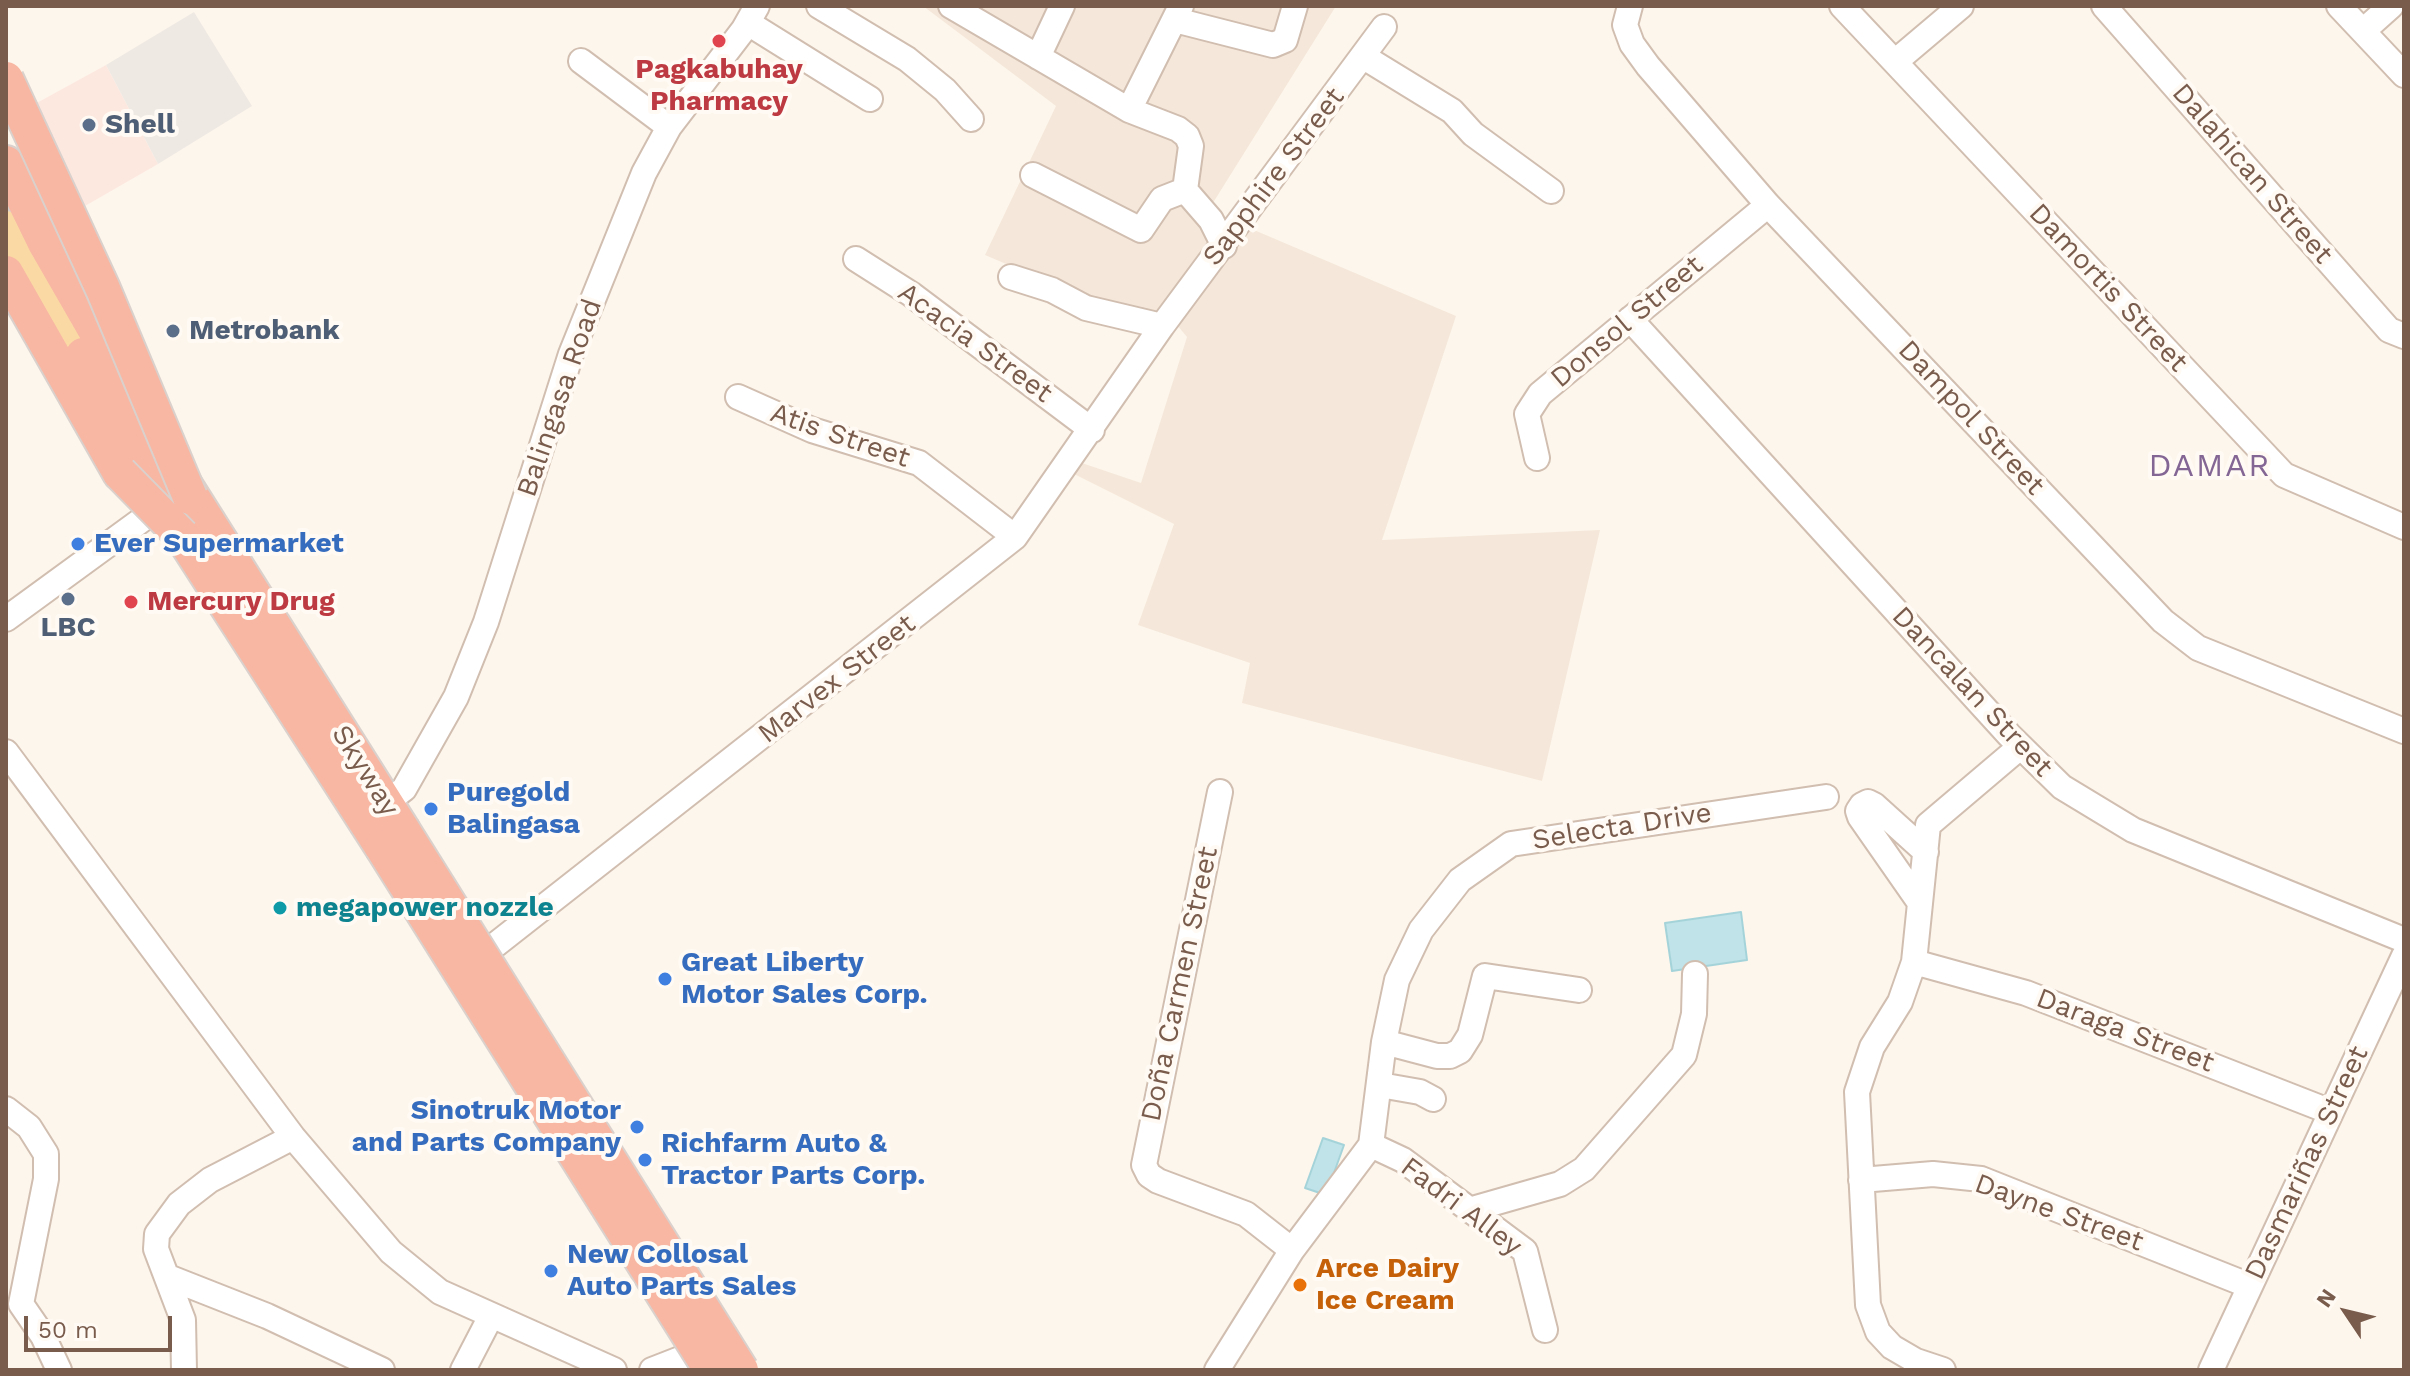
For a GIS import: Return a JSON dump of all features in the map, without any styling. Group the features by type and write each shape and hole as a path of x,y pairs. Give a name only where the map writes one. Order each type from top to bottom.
{"highway":[{"path":"6,80 103,289 190,497"},
{"name":"Skyway","path":"6,163 45,243 190,497 741,1370"},
{"name":"Skyway","path":"6,214 182,536 703,1365"},
{"path":"6,273 120,473 182,536"}],"main road":[{"path":"6,149 50,240 126,379 483,954 750,1370"},
{"path":"6,226 158,508 454,978 703,1365"}],"street":[{"path":"819,6 907,59 945,90 971,119"},
{"path":"951,6 1129,110 1178,129 1187,136 1191,156 1185,190"},
{"path":"1038,57 1062,6"},
{"path":"1129,110 1178,13 1273,45 1285,40 1295,6"},
{"name":"Dampol Street","path":"1630,6 1625,25 1632,44 1768,205 2163,621 2198,648 2404,731"},
{"name":"Damortis Street","path":"1842,6 2284,475 2404,527"},
{"path":"1896,61 1961,6"},
{"path":"2339,6 2404,75"},
{"path":"2363,31 2391,6"},
{"name":"Dalahican Street","path":"2113,9 2389,330 2404,336"},
{"path":"752,14 870,99"},
{"name":"Balingasa Road","path":"388,801 404,789 456,697 486,622 571,354 644,173 669,127 752,14"},
{"name":"Sapphire Street","path":"1162,326 1384,27"},
{"path":"1364,57 1452,111 1473,134 1551,191"},
{"path":"581,61 669,127"},
{"path":"6,80 69,211 126,379"},
{"path":"1033,175 1141,230 1162,199 1185,190"},
{"path":"1185,190 1211,220 1224,246"},
{"name":"Donsol Street","path":"1537,458 1527,414 1540,394 1768,205"},
{"name":"Acacia Street","path":"856,259 911,294 1092,430"},
{"path":"1011,277 1052,290 1086,308 1162,326"},
{"name":"Dancalan Street","path":"1630,319 2020,747 2062,787 2133,830 2404,940"},
{"name":"Marvex Street","path":"454,978 1015,537 1162,326"},
{"name":"Atis Street","path":"738,397 812,430 919,463 1015,537"},
{"path":"6,619 158,508"},
{"path":"1943,1370 1916,1361 1892,1347 1878,1332 1868,1305 1857,1092 1872,1047 1900,1002 1914,962 1928,825 2020,747"},
{"path":"6,752 293,1137 391,1252 440,1292 614,1370"},
{"name":"Doña Carmen Street","path":"1220,792 1144,1153 1149,1175 1246,1214 1292,1250"},
{"name":"Selecta Drive","path":"1217,1370 1292,1250 1371,1145 1384,1042 1397,980 1421,930 1460,880 1511,844 1826,797"},
{"path":"1920,903 1860,817 1858,811 1862,805 1868,802 1874,805 1926,852"},
{"name":"Dasmariñas Street","path":"2211,1370 2404,956"},
{"name":"Daraga Street","path":"1914,962 2026,993 2331,1112"},
{"path":"1469,1210 1560,1184 1584,1169 1684,1055 1694,1014 1695,974"},
{"path":"1384,1042 1437,1056 1450,1056 1460,1051 1470,1035 1485,976 1579,990"},
{"path":"1380,1085 1420,1092 1433,1099"},
{"path":"6,1109 29,1127 46,1154 46,1179 14,1300 43,1336 59,1370"},
{"path":"184,1370 183,1320 156,1249 157,1234 179,1204 210,1180 293,1137"},
{"name":"Fadri Alley","path":"1371,1145 1403,1160 1525,1251 1545,1330"},
{"name":"Dayne Street","path":"1861,1180 1933,1174 1981,1179 2250,1286"},
{"path":"168,1277 267,1316 382,1370"},
{"path":"463,1370 491,1316"},
{"path":"652,1370 703,1365"}],"shaded area":[{"path":"923,6 1336,6 1211,206 1231,224 1158,316 1107,307 985,255 1056,106"},
{"path":"194,12 252,106 158,164 106,65"},
{"path":"106,65 158,164 78,210 24,110"},
{"path":"1247,227 1456,316 1382,540 1600,530 1542,781 1242,703 1250,663 1138,625 1174,524 1068,471 1076,461 1141,483 1187,337 1172,319"}],"water":[{"path":"1741,912 1747,960 1672,971 1665,923"},
{"path":"1323,1138 1344,1145 1326,1195 1305,1188"}],"place":[{"name":"Pagkabuhay Pharmacy","path":"719,41"},
{"name":"Shell","path":"89,125"},
{"name":"Metrobank","path":"173,331"},
{"name":"Ever Supermarket","path":"78,544"},
{"name":"LBC","path":"68,599"},
{"name":"Mercury Drug","path":"131,602"},
{"name":"Puregold Balingasa","path":"431,809"},
{"name":"megapower nozzle","path":"280,908"},
{"name":"Great Liberty Motor Sales Corp.","path":"665,979"},
{"name":"Sinotruk Motor and Parts Company","path":"637,1127"},
{"name":"Richfarm Auto & Tractor Parts Corp.","path":"645,1160"},
{"name":"New Collosal Auto Parts Sales","path":"551,1271"},
{"name":"Arce Dairy Ice Cream","path":"1300,1285"}],"district":[{"name":"DAMAR","path":"2210,467"}]}
